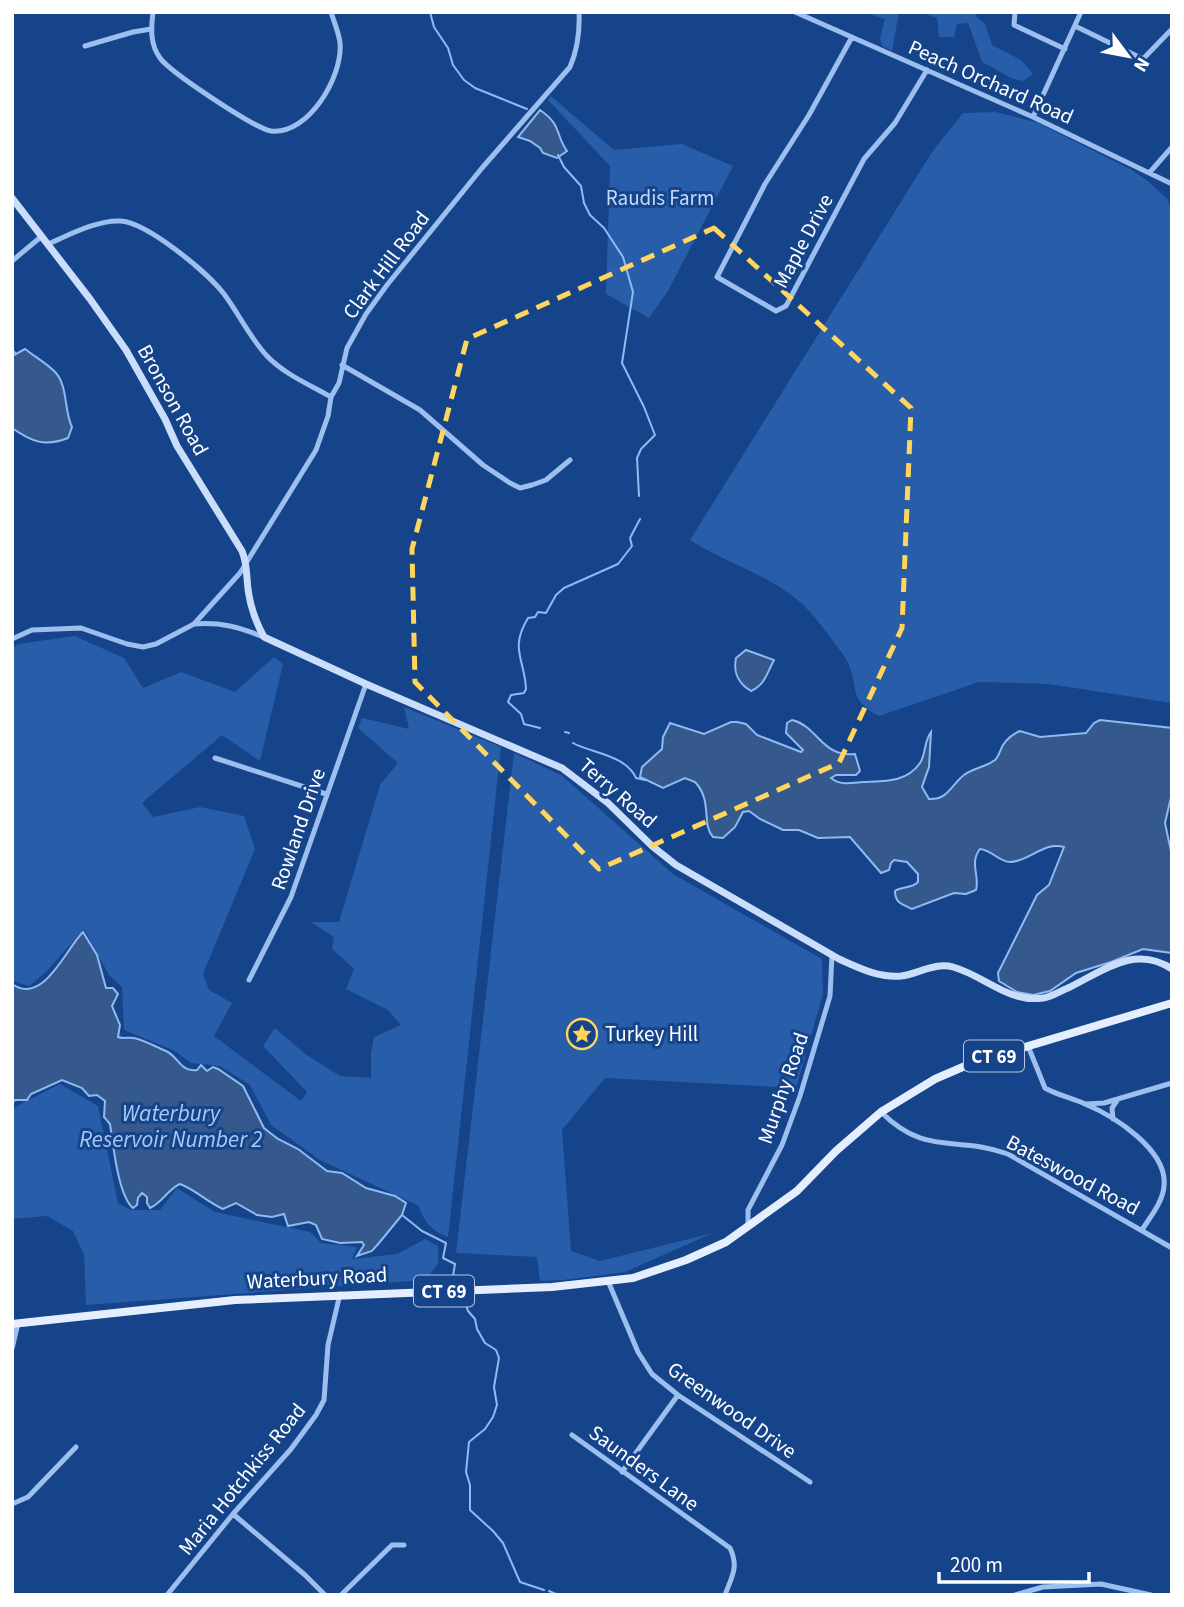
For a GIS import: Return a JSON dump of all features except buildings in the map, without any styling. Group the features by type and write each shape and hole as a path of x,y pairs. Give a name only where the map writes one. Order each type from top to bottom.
{"main road":[{"name":"CT 69","path":"881,1112 916,1089 951,1071 1172,1003"},
{"name":"Waterbury Road","path":"15,1324 235,1300 552,1287 633,1278 686,1260 726,1242 797,1191 836,1151 881,1112"}],"street":[{"path":"153,12 153,47 167,67 251,123 269,131 284,131 298,125 316,108 334,77 339,62 340,43 331,12"},
{"name":"Clark Hill Road","path":"194,624 240,573 317,450 331,397 339,383 342,365 355,333 387,285 482,168 570,67 578,41 579,12"},
{"name":"Peach Orchard Road","path":"795,12 1033,117 1172,184"},
{"path":"1015,12 1014,24 1065,49"},
{"path":"1033,117 1081,12"},
{"path":"1075,26 1143,59 1172,29"},
{"path":"85,46 151,29"},
{"name":"Maple Drive","path":"852,37 809,115 765,184 717,277 776,311 786,306 864,159 895,123 927,70"},
{"path":"1150,172 1172,147"},
{"name":"Bronson Road","path":"12,198 126,350 177,446 217,508 247,561 247,579 255,621 264,637"},
{"path":"48,244 93,227 117,221 131,222 167,244 212,280 270,359 331,397"},
{"path":"12,261 42,236"},
{"path":"342,365 420,410 483,465 520,488 546,480 570,460"},
{"name":"Terry Road","path":"194,624 218,622 239,627 562,768 608,803 652,846 676,865 832,955 865,971 902,976 937,966 951,967 1023,999 1046,998 1130,958 1147,957 1172,969"},
{"path":"12,639 32,630 81,628 143,647 156,644 194,624"},
{"name":"Rowland Drive","path":"249,980 291,897 366,684"},
{"path":"215,758 326,794"},
{"name":"Murphy Road","path":"748,1226 748,1210 782,1145 800,1096 830,996 832,955"},
{"path":"1028,1046 1045,1088 1086,1104 1113,1119 1147,1146 1156,1158 1164,1176 1164,1188 1160,1201 1142,1230"},
{"path":"1086,1104 1118,1099 1172,1083"},
{"path":"1113,1119 1112,1108 1118,1099"},
{"name":"Bateswood Road","path":"881,1112 905,1132 929,1142 987,1148 1008,1154 1172,1248"},
{"name":"Greenwood Drive","path":"608,1281 638,1352 652,1374 678,1395 810,1482"},
{"name":"Maria Hotchkiss Road","path":"167,1595 233,1514 291,1449 316,1415 324,1400 328,1345 340,1294"},
{"path":"12,1349 15,1324"},
{"path":"622,1472 678,1395"},
{"name":"Saunders Lane","path":"572,1435 730,1548 736,1560 726,1595"},
{"path":"12,1504 28,1497 76,1447"},
{"path":"233,1514 325,1595"},
{"path":"341,1595 392,1545 404,1545"},
{"path":"1015,1595 1044,1587 1101,1584 1151,1595"}],"highlighted area":[{"path":"714,228 911,408 902,628 839,763 599,869 415,682 412,549 467,339"}],"green space":[{"path":"863,12 899,12 892,51 882,46 880,38 885,19"},
{"path":"919,12 976,12 976,16 985,24 992,45 1021,60 1033,74 1023,81 1011,78 982,62 968,23 957,24 954,37 939,37 937,18"},
{"name":"Raudis Farm","path":"551,96 614,150 682,144 733,166 668,291 649,318 606,294 610,166 548,100"},
{"path":"996,112 1038,123 1130,169 1168,200 1172,211 1172,703 1049,684 979,682 879,716 858,699 845,658 802,604 762,577 690,540 932,152 963,113"},
{"path":"75,636 124,658 143,688 181,672 235,692 274,657 283,664 260,761 222,735 142,803 153,817 200,807 244,816 255,849 203,974 209,990 232,1003 214,1036 301,1101 307,1092 263,1046 275,1028 305,1054 340,1076 371,1078 374,1037 401,1025 388,1010 346,989 354,969 332,949 334,937 311,922 339,922 380,785 398,763 358,728 362,718 409,729 404,707 501,747 448,1237 429,1225 419,1206 320,1160 271,1125 250,1085 220,1066 191,1063 175,1051 124,1030 122,987 109,975 84,929 47,971 29,986 13,981 12,648 18,644"},
{"path":"514,753 561,775 673,874 822,959 823,994 796,1088 605,1078 562,1130 571,1251 600,1261 713,1233 625,1272 540,1281 537,1257 456,1253"},
{"path":"60,1084 98,1106 118,1203 131,1210 160,1210 177,1188 215,1212 310,1232 321,1243 357,1247 352,1259 397,1254 425,1239 438,1246 438,1264 425,1280 86,1305 84,1255 73,1231 47,1216 12,1219 12,1114 15,1107"}],"water":[{"path":"540,110 552,120 567,151 557,158 543,153 530,141 518,137"},
{"path":"25,349 60,379 72,427 68,438 39,442 12,428 12,356"},
{"path":"746,650 774,660 763,682 751,691 740,681 735,668 736,658"},
{"path":"792,720 808,728 827,747 844,754 855,754 860,771 856,775 836,775 831,778 843,783 887,781 908,774 920,763 931,732 929,767 922,787 929,799 941,797 964,775 995,760 1006,741 1020,731 1040,737 1086,733 1100,720 1172,728 1172,793 1165,823 1172,856 1172,953 1143,949 1076,973 1050,991 1033,995 1017,992 999,981 998,973 1037,895 1049,885 1064,847 1050,847 1024,859 1010,862 980,849 975,859 976,890 966,894 954,893 912,909 900,903 895,895 895,891 918,882 918,874 907,862 894,860 889,870 881,873 850,837 818,838 799,830 783,830 749,811 743,812 735,827 723,838 713,837 708,826 704,797 695,782 685,778 663,788 640,777 642,767 662,749 663,737 670,723 704,734 737,722 746,724 757,735 801,752 803,750 786,733 787,723"},
{"name":"Waterbury Reservoir Number 2","path":"83,932 97,955 106,988 113,988 118,994 112,1006 120,1025 118,1037 138,1039 166,1051 187,1069 197,1070 201,1065 207,1071 213,1067 218,1069 243,1086 264,1128 278,1139 298,1149 327,1171 342,1173 366,1188 395,1196 406,1203 402,1215 372,1251 357,1256 364,1245 362,1242 340,1243 322,1239 316,1225 309,1222 288,1226 284,1214 272,1217 257,1215 236,1203 223,1209 180,1184 150,1208 147,1197 142,1193 133,1208 120,1181 110,1124 104,1117 105,1101 97,1095 89,1096 82,1088 62,1080 31,1094 27,1100 15,1100 12,1104 12,984 23,989 34,988 43,982"}],"waterway":[{"path":"430,12 434,27 448,48 453,65 464,80 475,88 527,109"},
{"path":"558,155 564,167 581,186 584,203 590,215 604,228 623,257 633,292 622,363 655,435 641,449 637,458 639,496"},
{"path":"12,349 16,354"},
{"path":"540,728 524,724 521,714 508,702 511,695 524,693 526,689 519,646 522,629 528,618 535,617 538,612 546,613 556,595 564,588 618,564 632,546 630,538 640,519"},
{"path":"565,732 569,733"},
{"path":"573,743 616,759 631,770 636,778 645,780"},
{"path":"402,1215 422,1231 446,1243 443,1258 455,1264 453,1276 459,1282"},
{"path":"464,1299 485,1343 496,1350 499,1358 494,1387 497,1405 493,1417 485,1429 469,1442 466,1472 470,1485 470,1510 503,1543 520,1582 544,1590"},
{"path":"549,1591 558,1595"}],"place":[{"name":"Turkey Hill","path":"582,1034"}]}
